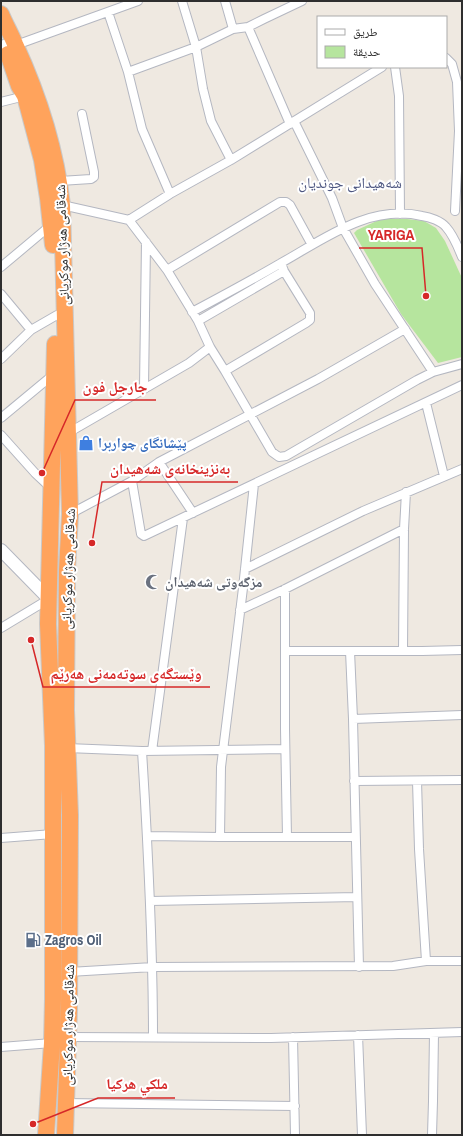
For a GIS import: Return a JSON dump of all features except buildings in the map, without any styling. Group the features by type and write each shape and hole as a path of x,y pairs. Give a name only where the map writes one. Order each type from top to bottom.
{"highway":[{"name":"شەقامی ھەژار موکریانی","path":"1,14 5,43 19,86 24,96 42,160 52,225 57,315 54,374 48,624 53,746 53,834 52,1043 46,1135"},
{"name":"شەقامی ھەژار موکریانی","path":"5,43 38,104 54,155 60,181 62,205 70,514 66,570 66,710 70,815 70,972 65,1135"},
{"path":"53,816 70,815"}],"main road":[{"path":"1,550 49,599"}],"street":[{"path":"5,43 108,12 138,1"},
{"path":"182,1 196,47 203,89 211,121 231,160"},
{"path":"224,1 233,29"},
{"path":"128,72 196,47 233,29 248,27 302,1"},
{"path":"108,12 128,72 142,129 170,194"},
{"path":"248,27 292,123 332,198 343,228 375,284 433,372"},
{"path":"447,59 452,64 457,82 459,131 455,211"},
{"path":"129,220 170,194 231,160 380,68"},
{"path":"395,68 400,96 400,214"},
{"path":"1,102 24,96"},
{"path":"60,181 91,179 94,176 82,114"},
{"path":"167,270 280,202 286,202 290,205 312,245"},
{"path":"62,205 129,220 167,270 198,321 210,348 272,452 279,457 286,456 433,372 462,364"},
{"path":"198,321 282,267 312,245 343,228 377,216 400,214 417,215 430,218 446,226 458,238 461,251"},
{"path":"1,267 52,225"},
{"path":"144,388 146,242"},
{"path":"192,312 282,267"},
{"path":"225,371 306,324 310,320 310,313 282,267"},
{"path":"1,294 31,330"},
{"path":"1,359 31,330 57,315"},
{"path":"70,514 132,481 159,462 318,379 405,329"},
{"path":"68,433 189,363 210,348"},
{"path":"1,418 54,374"},
{"path":"132,481 141,536 146,536 462,385"},
{"path":"426,402 444,476"},
{"path":"1,435 35,473 51,488"},
{"path":"159,462 193,513"},
{"path":"244,569 363,511 462,469"},
{"path":"220,837 221,767 254,484"},
{"path":"403,651 404,529 406,492"},
{"path":"152,751 183,518"},
{"path":"240,610 404,529"},
{"path":"285,589 285,749 287,837"},
{"path":"1,628 49,599"},
{"path":"286,651 462,650"},
{"path":"350,651 359,967"},
{"path":"353,719 462,715"},
{"path":"67,748 142,751 285,749"},
{"path":"142,751 153,967 153,1037"},
{"path":"417,780 419,849 426,961"},
{"path":"354,781 462,780"},
{"path":"1,838 53,834"},
{"path":"147,836 355,837"},
{"path":"150,901 357,897"},
{"path":"70,972 153,967 359,967 393,966 426,961 462,961"},
{"path":"69,1037 293,1037 462,1032"},
{"path":"432,1135 434,1033"},
{"path":"358,1035 362,1135"},
{"path":"293,1037 295,1135"},
{"path":"1,1047 52,1043"},
{"path":"66,1103 295,1106"}],"green space":[{"path":"381,219 407,219 424,221 436,228 445,241 462,278 462,357 438,363 401,314 354,233 357,230"}],"place":[{"name":"YARIGA","path":"426,296"},
{"name":"پێشانگای چواربرا","path":"86,443"},
{"name":"جارجل فون","path":"42,473"},
{"name":"بەنزینخانەی شەهیدان","path":"92,543"},
{"name":"مزگەوتی شەهیدان","path":"153,582"},
{"name":"وێستگەی سوتەمەنی هەرێم","path":"31,640"},
{"name":"Zagros Oil","path":"33,940"},
{"name":"ملكي هركيا","path":"33,1124"}],"district":[{"name":"شەھیدانی جوندیان","path":"350,183"}]}
